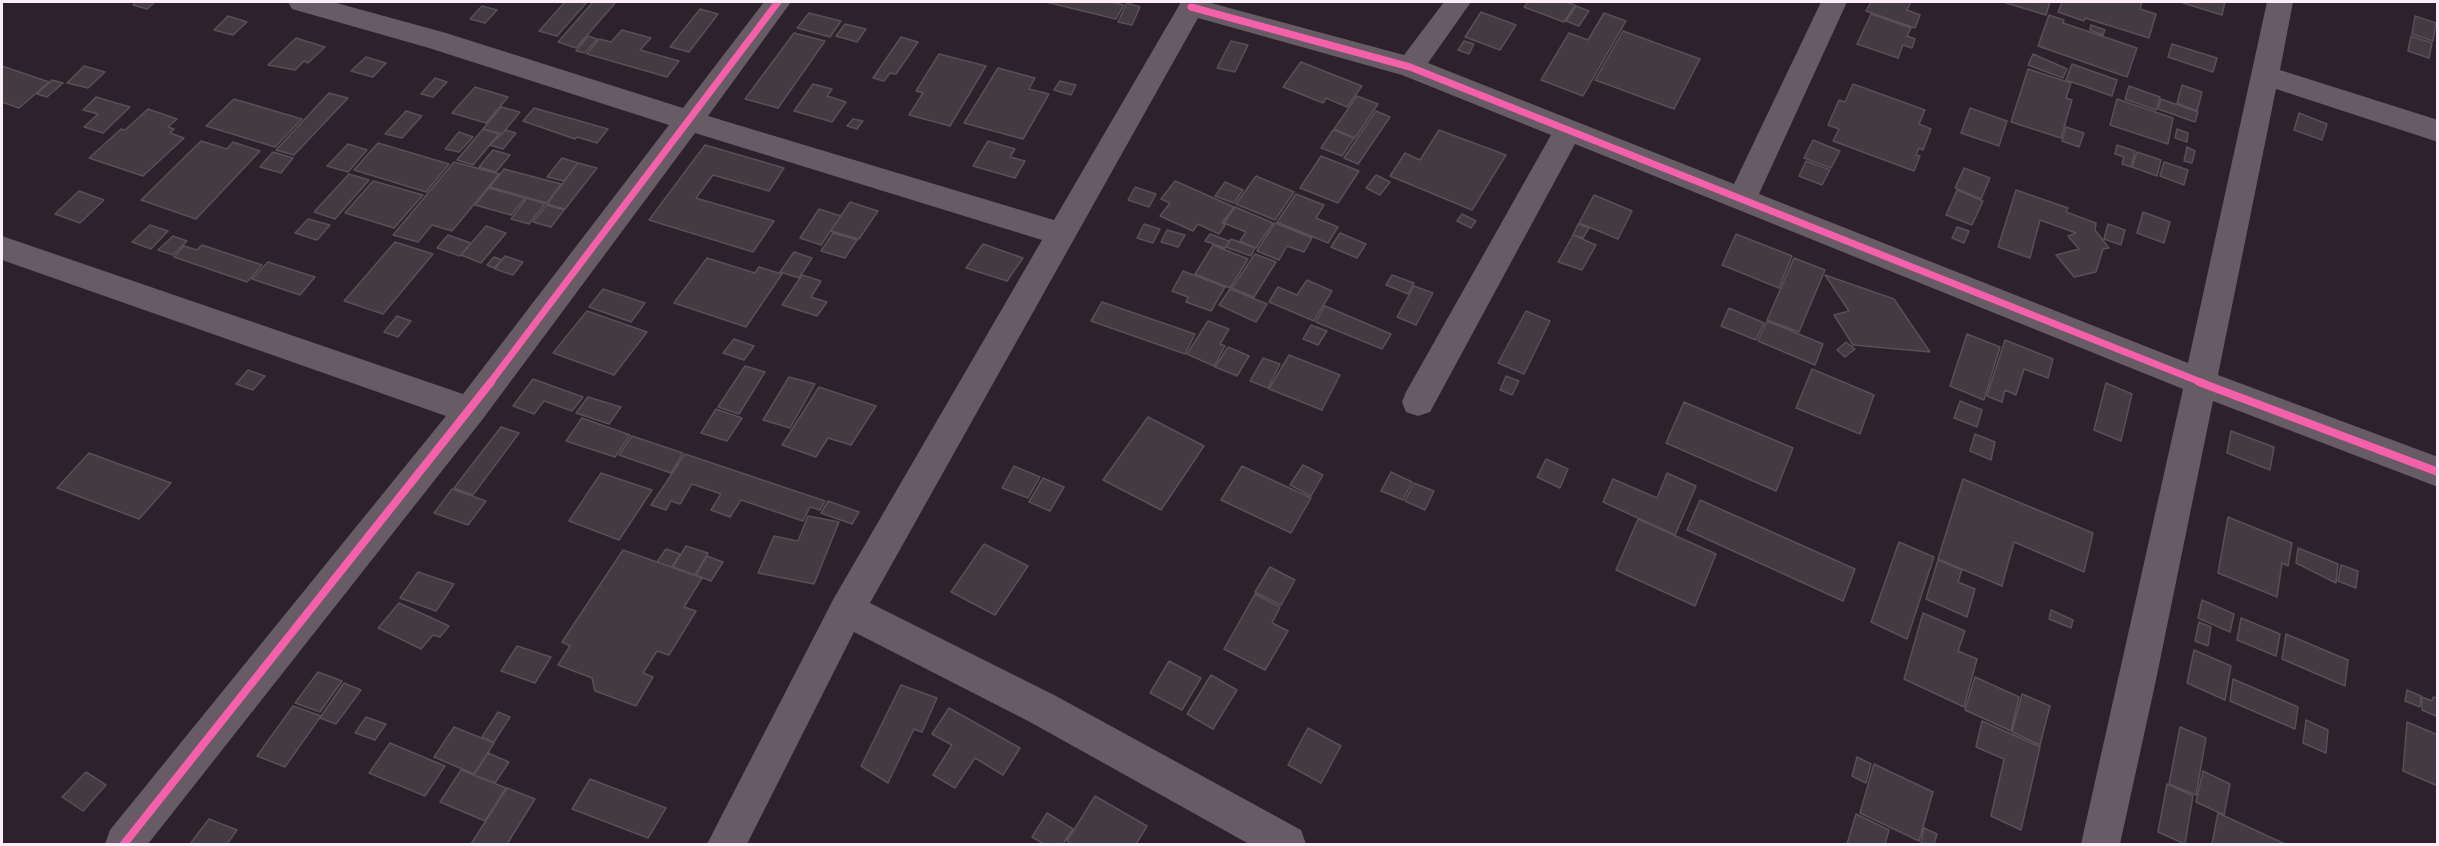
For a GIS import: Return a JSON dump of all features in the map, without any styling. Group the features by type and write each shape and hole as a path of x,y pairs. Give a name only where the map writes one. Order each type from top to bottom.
{"street":[{"path":"301,2 436,40 691,121 1062,234"},
{"path":"124,844 470,410 691,121 778,2"},
{"path":"1410,67 1458,2"},
{"path":"1742,199 1834,2"},
{"path":"2100,844 2138,681 2280,2"},
{"path":"726,844 847,610 1193,4 1410,67 2200,382 2438,472"},
{"path":"2266,76 2438,131"},
{"path":"1418,402 1568,131"},
{"path":"2,248 470,410"},
{"path":"847,610 1043,709 1287,844"}],"building":[{"path":"136,2 155,2 147,9 133,5"},
{"path":"565,2 587,2 557,36 539,31"},
{"path":"593,2 616,2 576,48 558,42"},
{"path":"1046,2 1109,2 1124,5 1116,19"},
{"path":"1528,2 1566,2 1575,5 1564,22 1524,7"},
{"path":"1871,2 1911,2 1907,10 1920,15 1915,28 1866,11"},
{"path":"2003,2 2050,2 2046,15"},
{"path":"2062,2 2142,2 2140,9 2156,14 2149,38 2058,12"},
{"path":"2180,2 2225,2 2222,15"},
{"path":"1127,3 1140,7 1132,25 1118,22"},
{"path":"482,6 497,10 485,23 470,19"},
{"path":"1576,6 1589,11 1579,26 1566,21"},
{"path":"700,9 718,14 689,52 670,47"},
{"path":"1481,12 1516,25 1500,50 1465,37"},
{"path":"809,13 841,21 830,37 797,28"},
{"path":"1604,13 1626,21 1583,96 1541,80 1569,33 1588,40"},
{"path":"1871,14 1911,28 1907,36 1915,39 1912,48 1903,45 1898,58 1857,44"},
{"path":"2049,15 2064,20 2063,23 2137,48 2127,77 2038,46"},
{"path":"228,16 247,22 233,35 214,30"},
{"path":"2415,16 2436,23 2433,41 2412,34"},
{"path":"845,24 866,29 857,42 836,36"},
{"path":"2091,25 2105,30 2103,35 2090,30"},
{"path":"622,30 651,38 640,50 679,61 667,77 587,54 599,39 611,42"},
{"path":"1623,31 1700,59 1674,109 1595,80"},
{"path":"794,33 825,41 778,108 745,99"},
{"path":"588,36 597,39 585,53 576,51"},
{"path":"2411,36 2432,43 2429,58 2408,51"},
{"path":"901,37 918,42 896,74 890,73 884,81 873,78"},
{"path":"296,38 325,47 308,63 304,61 295,70 268,65"},
{"path":"1231,41 1248,45 1235,72 1217,68"},
{"path":"1464,41 1474,44 1469,54 1458,50"},
{"path":"2172,44 2217,58 2213,72 2168,57"},
{"path":"939,54 986,66 950,126 909,115 923,93 916,91"},
{"path":"2033,54 2067,69 2063,78 2028,65"},
{"path":"366,57 386,63 373,77 351,71"},
{"path":"1301,62 1362,86 1347,107 1326,98 1323,103 1283,87"},
{"path":"2072,64 2117,80 2112,96 2066,80"},
{"path":"2,66 49,82 19,108 2,102"},
{"path":"84,66 105,72 88,88 67,83"},
{"path":"998,68 1035,78 1029,89 1049,94 1023,139 964,123"},
{"path":"2028,69 2071,83 2066,98 2072,100 2061,138 2011,122"},
{"path":"435,78 447,82 433,97 421,94"},
{"path":"52,80 63,83 47,97 37,94"},
{"path":"1060,81 1076,85 1071,95 1054,90"},
{"path":"813,84 832,89 827,96 846,102 832,122 794,111"},
{"path":"1853,84 1925,110 1919,124 1931,129 1923,150 1919,148 1916,155 1920,156 1914,171 1833,141 1839,129 1828,125 1839,100 1845,102"},
{"path":"2182,85 2202,92 2197,111 2177,103"},
{"path":"2129,86 2160,97 2156,110 2125,99"},
{"path":"475,87 508,97 486,123 452,113"},
{"path":"329,93 348,98 294,155 276,150"},
{"path":"1357,96 1378,104 1355,138 1334,129"},
{"path":"96,97 130,107 103,133 84,127 98,114 83,110"},
{"path":"234,99 302,119 275,147 206,126"},
{"path":"2117,99 2173,118 2168,144 2110,125"},
{"path":"2161,99 2198,112 2195,122 2158,109"},
{"path":"501,107 520,112 502,134 483,129"},
{"path":"534,108 608,129 597,143 577,137 575,139 523,121"},
{"path":"1970,108 2007,121 1999,146 1961,133"},
{"path":"148,109 177,119 168,127 174,129 170,133 184,138 143,176 89,158 121,129 125,130"},
{"path":"406,111 422,116 402,138 385,134"},
{"path":"1376,111 1390,117 1358,164 1344,158"},
{"path":"2299,113 2327,124 2322,140 2294,130"},
{"path":"853,119 863,121 857,129 847,126"},
{"path":"2066,127 2084,133 2079,147 2062,141"},
{"path":"483,129 499,134 473,165 457,160"},
{"path":"2177,129 2188,133 2187,142 2175,138"},
{"path":"506,130 516,133 503,149 490,145"},
{"path":"1333,130 1354,138 1342,156 1321,148"},
{"path":"1439,130 1506,155 1472,210 1390,176 1405,153 1420,160"},
{"path":"459,132 473,137 459,152 445,149"},
{"path":"1813,140 1840,151 1831,168 1804,158"},
{"path":"201,141 227,149 233,142 260,151 196,219 141,200"},
{"path":"988,141 1015,149 1010,157 1025,161 1015,178 973,166"},
{"path":"378,143 449,164 426,192 354,170"},
{"path":"348,144 367,150 348,172 327,166"},
{"path":"705,145 784,168 769,191 713,175 696,198 774,221 753,252 649,220"},
{"path":"2117,145 2135,151 2131,167 2122,164 2124,157 2115,154"},
{"path":"2187,147 2195,151 2192,163 2184,161"},
{"path":"493,150 510,155 496,172 479,167"},
{"path":"273,152 293,158 281,173 260,167"},
{"path":"2137,152 2161,160 2157,176 2132,167"},
{"path":"1321,156 1359,171 1338,203 1300,188"},
{"path":"562,158 578,163 564,181 547,177"},
{"path":"1806,161 1830,170 1822,185 1799,176"},
{"path":"454,162 499,174 452,231 432,225 418,242 393,235"},
{"path":"2164,162 2188,170 2184,185 2160,176"},
{"path":"578,163 597,168 565,209 547,204"},
{"path":"1964,168 1990,178 1981,199 1955,188"},
{"path":"504,169 561,184 547,203 490,187"},
{"path":"349,174 369,180 335,219 314,212"},
{"path":"1376,175 1390,182 1380,195 1366,188"},
{"path":"1256,176 1294,192 1275,220 1236,204"},
{"path":"373,181 423,195 394,228 345,213"},
{"path":"1175,181 1234,207 1222,223 1225,225 1219,234 1198,224 1193,231 1160,216 1170,203 1161,199"},
{"path":"1225,182 1243,190 1234,203 1215,196"},
{"path":"1135,187 1156,194 1149,207 1128,200"},
{"path":"489,188 525,198 511,215 475,205"},
{"path":"1957,190 1983,201 1972,225 1946,215"},
{"path":"2016,190 2068,208 2066,212 2096,223 2095,230 2109,248 2103,249 2096,272 2074,277 2056,255 2079,249 2068,236 2076,233 2040,220 2030,258 1998,247"},
{"path":"79,191 104,200 80,223 55,214"},
{"path":"1296,194 1324,205 1316,218 1338,227 1328,243 1277,222"},
{"path":"1594,195 1632,211 1618,239 1579,223"},
{"path":"527,198 545,204 529,224 511,219"},
{"path":"850,202 878,211 859,239 831,231"},
{"path":"547,205 564,210 551,227 533,222"},
{"path":"1235,207 1273,223 1256,248 1240,241 1246,232 1224,223"},
{"path":"819,209 841,216 821,245 800,238"},
{"path":"2143,212 2170,222 2164,243 2137,233"},
{"path":"1462,214 1476,221 1471,228 1457,221"},
{"path":"308,219 330,225 317,240 295,233"},
{"path":"1275,223 1312,238 1304,252 1287,246 1279,260 1257,251"},
{"path":"1144,224 1160,229 1153,243 1137,238"},
{"path":"1578,224 1589,228 1583,238 1573,235"},
{"path":"2108,224 2125,230 2121,245 2104,239"},
{"path":"150,225 168,231 151,249 132,242"},
{"path":"486,226 506,233 481,263 461,255"},
{"path":"1957,227 1969,231 1964,243 1952,238"},
{"path":"1167,230 1185,235 1178,247 1161,242"},
{"path":"833,233 857,240 845,258 821,251"},
{"path":"1340,233 1366,244 1357,258 1331,247"},
{"path":"1210,234 1229,241 1225,248 1205,241"},
{"path":"1736,234 1792,256 1779,288 1722,265"},
{"path":"448,235 471,243 460,256 437,248"},
{"path":"1573,235 1596,245 1582,270 1558,262"},
{"path":"173,236 187,241 173,255 158,250"},
{"path":"1231,239 1255,248 1251,256 1226,247"},
{"path":"395,242 433,254 383,314 344,301"},
{"path":"983,244 1023,258 1007,281 966,268"},
{"path":"202,245 262,265 247,282 174,257 184,246 197,250"},
{"path":"1213,245 1248,259 1230,288 1195,274"},
{"path":"794,252 812,258 799,278 780,272"},
{"path":"1255,254 1276,262 1254,297 1232,288"},
{"path":"505,256 523,262 513,275 495,269"},
{"path":"494,257 502,260 494,268 487,265"},
{"path":"707,258 755,273 759,267 782,274 746,327 674,303"},
{"path":"1794,258 1825,270 1799,332 1767,320"},
{"path":"268,262 315,277 300,295 252,279"},
{"path":"1183,271 1225,287 1211,311 1186,302 1188,297 1172,291"},
{"path":"802,275 821,281 811,297 827,302 817,316 782,305"},
{"path":"1392,275 1414,283 1408,294 1386,285"},
{"path":"1825,275 1894,299 1930,352 1853,345 1834,315 1849,311"},
{"path":"1307,280 1332,291 1314,321 1269,302 1278,287 1297,295"},
{"path":"1414,286 1433,293 1416,325 1397,317"},
{"path":"603,289 645,303 631,322 589,307"},
{"path":"1230,289 1267,304 1256,322 1219,305"},
{"path":"1102,302 1195,334 1185,354 1091,321"},
{"path":"1325,306 1391,334 1382,349 1316,322"},
{"path":"1729,308 1764,323 1756,340 1721,326"},
{"path":"587,311 647,332 614,375 553,353"},
{"path":"1526,311 1550,321 1524,374 1498,363"},
{"path":"397,316 411,321 398,337 384,332"},
{"path":"1208,321 1229,329 1220,344 1225,346 1214,366 1187,354"},
{"path":"1767,321 1823,344 1815,365 1758,341"},
{"path":"1311,325 1327,331 1318,345 1303,339"},
{"path":"1967,334 2000,347 1984,400 1950,386"},
{"path":"734,339 754,346 744,360 723,353"},
{"path":"2005,340 2053,359 2048,378 2024,369 2016,395 2005,390 2002,402 1987,396"},
{"path":"1846,342 1855,349 1845,357 1837,350"},
{"path":"1228,347 1249,356 1237,376 1215,367"},
{"path":"1289,355 1340,375 1322,410 1269,389"},
{"path":"1263,358 1280,364 1268,388 1250,381"},
{"path":"745,366 765,372 739,414 718,407"},
{"path":"1812,369 1874,395 1860,434 1796,408"},
{"path":"248,370 265,376 253,390 236,384"},
{"path":"1506,376 1519,381 1512,395 1500,390"},
{"path":"789,377 815,384 790,428 763,420"},
{"path":"533,379 583,397 572,411 544,401 534,414 513,406"},
{"path":"2106,383 2132,394 2121,441 2094,430"},
{"path":"819,387 876,406 851,445 828,438 816,457 782,445"},
{"path":"588,397 621,407 609,424 576,413"},
{"path":"1960,401 1982,410 1977,427 1954,418"},
{"path":"1684,402 1793,448 1776,491 1666,443"},
{"path":"716,409 742,418 727,441 701,433"},
{"path":"1148,417 1204,446 1161,510 1103,480"},
{"path":"582,418 630,435 615,457 566,441"},
{"path":"501,427 519,433 473,495 454,488"},
{"path":"2231,431 2274,447 2270,470 2227,453"},
{"path":"1975,434 1995,442 1991,460 1970,451"},
{"path":"632,436 683,453 671,473 619,455"},
{"path":"89,453 171,483 139,519 57,488"},
{"path":"685,454 825,501 820,510 810,507 803,521 741,500 730,517 711,510 721,494 692,484 680,504 671,501 666,510 651,505"},
{"path":"1546,459 1568,469 1560,488 1537,477"},
{"path":"1303,465 1323,475 1311,496 1290,485"},
{"path":"1014,466 1040,477 1028,498 1002,488"},
{"path":"1242,466 1311,498 1291,533 1221,500"},
{"path":"1391,472 1412,482 1403,500 1381,491"},
{"path":"601,473 652,490 619,540 569,521"},
{"path":"1667,473 1696,486 1675,535 1603,502 1613,479 1657,498"},
{"path":"1043,478 1064,487 1050,511 1029,502"},
{"path":"1963,479 2093,533 2084,572 2014,542 2002,586 1938,559"},
{"path":"1414,483 1434,491 1425,510 1405,501"},
{"path":"452,489 486,501 468,525 434,513"},
{"path":"1700,500 1855,569 1843,601 1687,530"},
{"path":"828,501 859,512 852,524 821,513"},
{"path":"808,516 839,522 814,584 758,573 774,536 798,541"},
{"path":"2228,517 2292,543 2288,566 2282,563 2277,597 2218,573"},
{"path":"1638,519 1716,554 1695,606 1616,570"},
{"path":"1899,542 1934,557 1907,639 1871,622"},
{"path":"984,544 1028,566 995,615 951,592"},
{"path":"686,546 708,553 695,575 673,567"},
{"path":"2298,548 2338,564 2336,583 2296,563"},
{"path":"666,549 680,554 672,567 657,562"},
{"path":"623,550 702,578 684,607 696,611 669,655 657,651 643,673 653,677 636,706 595,691 592,678 558,665 570,646 562,642"},
{"path":"707,556 723,562 711,581 696,575"},
{"path":"1938,560 1962,570 1958,582 1975,589 1967,617 1926,599"},
{"path":"2341,565 2358,571 2356,588 2338,581"},
{"path":"1270,567 1295,580 1281,605 1255,592"},
{"path":"418,572 454,584 436,611 400,598"},
{"path":"1255,594 1280,607 1272,623 1288,631 1265,670 1224,649"},
{"path":"2202,600 2234,614 2230,632 2198,618"},
{"path":"399,603 449,626 440,637 433,635 421,649 378,628"},
{"path":"2051,610 2073,620 2071,628 2049,619"},
{"path":"1923,613 1965,631 1958,651 1977,659 1964,707 1904,679"},
{"path":"2241,618 2280,634 2276,656 2237,640"},
{"path":"2199,622 2211,627 2208,646 2195,641"},
{"path":"2286,634 2348,660 2345,686 2282,659"},
{"path":"517,646 551,657 535,683 501,671"},
{"path":"2194,650 2231,666 2225,700 2187,683"},
{"path":"1169,661 1201,678 1182,710 1150,693"},
{"path":"318,672 342,681 320,712 295,703"},
{"path":"1211,675 1237,690 1213,729 1187,714"},
{"path":"1975,677 2019,697 2011,731 1965,710"},
{"path":"2233,679 2298,707 2295,729 2230,701"},
{"path":"344,683 361,690 336,724 320,718"},
{"path":"901,685 937,698 922,732 914,729 888,783 861,766"},
{"path":"2407,690 2421,696 2420,707 2405,701"},
{"path":"2022,694 2050,706 2040,745 2012,732"},
{"path":"2422,697 2432,701 2433,697 2438,698 2438,717 2422,710"},
{"path":"293,706 321,716 285,767 257,756"},
{"path":"949,708 1020,748 1003,775 975,758 955,788 933,775 952,745 932,734"},
{"path":"498,712 510,717 494,742 482,737"},
{"path":"366,717 386,724 375,740 355,733"},
{"path":"2306,720 2328,730 2326,753 2303,743"},
{"path":"1982,721 2040,747 2021,830 1991,816 2004,759 1976,747"},
{"path":"2407,722 2438,735 2438,786 2403,771"},
{"path":"454,727 494,743 474,774 434,757"},
{"path":"2180,727 2206,738 2196,795 2169,784"},
{"path":"1308,728 1341,746 1321,783 1288,765"},
{"path":"390,743 445,766 425,796 369,773"},
{"path":"488,753 509,762 495,783 474,775"},
{"path":"1857,757 1871,764 1866,783 1852,776"},
{"path":"1874,764 1933,792 1919,841 1860,813"},
{"path":"461,770 506,788 485,821 440,802"},
{"path":"2203,771 2230,784 2224,815 2196,802"},
{"path":"86,772 106,785 83,811 62,797"},
{"path":"590,779 666,808 648,838 572,809"},
{"path":"2167,784 2193,796 2185,844 2158,832"},
{"path":"507,788 535,799 507,844 471,844"},
{"path":"1095,796 1147,826 1136,844 1072,844 1067,841"},
{"path":"1047,813 1073,829 1063,844 1044,844 1032,837"},
{"path":"2218,813 2285,844 2212,844"},
{"path":"1856,814 1889,830 1885,844 1847,844"},
{"path":"209,819 237,830 227,844 190,844"},
{"path":"1924,828 1937,834 1934,844 1921,843"}],"cycle path":[{"path":"124,844 470,410 778,2"},
{"path":"1191,7 1410,67 2200,382 2438,472"}]}
